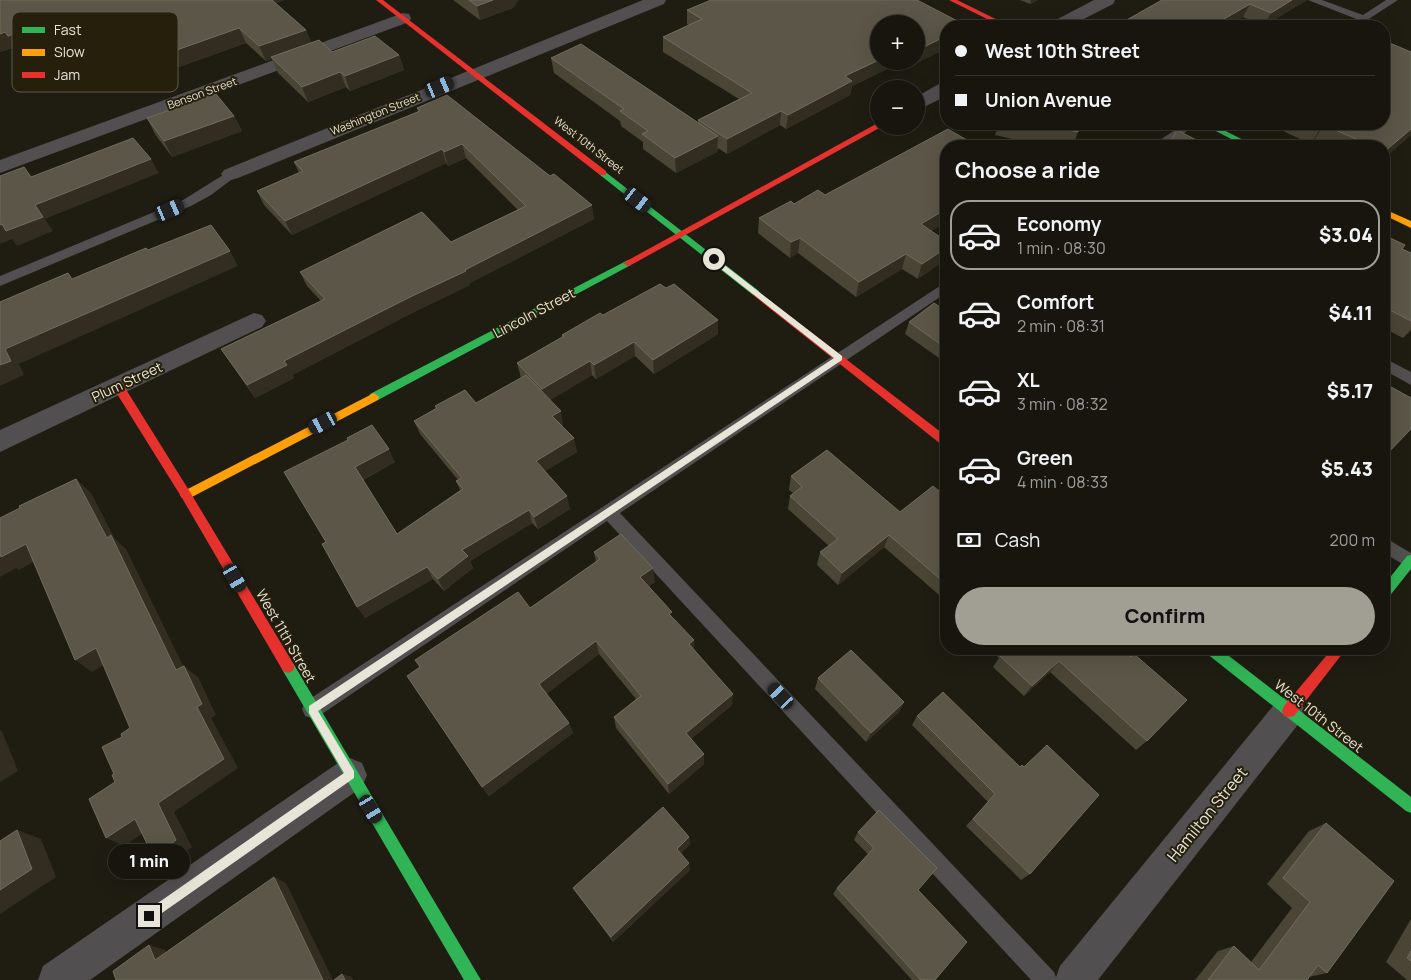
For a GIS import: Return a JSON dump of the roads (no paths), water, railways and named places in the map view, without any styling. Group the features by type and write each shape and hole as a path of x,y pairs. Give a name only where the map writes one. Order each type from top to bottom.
{"street":[{"name":"West 10th Street","path":"380,0 475,72 940,437"},
{"name":"Washington Street","path":"231,174 475,72 658,0"},
{"path":"952,0 994,20"},
{"path":"1069,20 1107,0"},
{"name":"Benson Street","path":"0,167 403,18"},
{"path":"925,100 940,91"},
{"path":"1218,130 1239,140"},
{"name":"Lincoln Street","path":"186,495 682,235 870,131"},
{"path":"1390,215 1411,225"},
{"name":"Plum Street","path":"0,442 254,321"},
{"name":"West 11th Street","path":"118,386 186,495 473,980"},
{"path":"1390,587 1411,561"},
{"name":"West 10th Street","path":"1218,655 1411,806"},
{"name":"Hamilton Street","path":"1074,980 1335,655"},
{"path":"57,980 350,775"}],"lane":[{"path":"1313,0 1364,20 1393,0"},
{"path":"1166,140 1182,130"},
{"path":"0,280 187,203 207,192 231,174"},
{"path":"312,710 940,291"},
{"path":"1390,367 1411,379"},
{"path":"609,512 1046,980"},
{"path":"1390,548 1411,561"}]}
